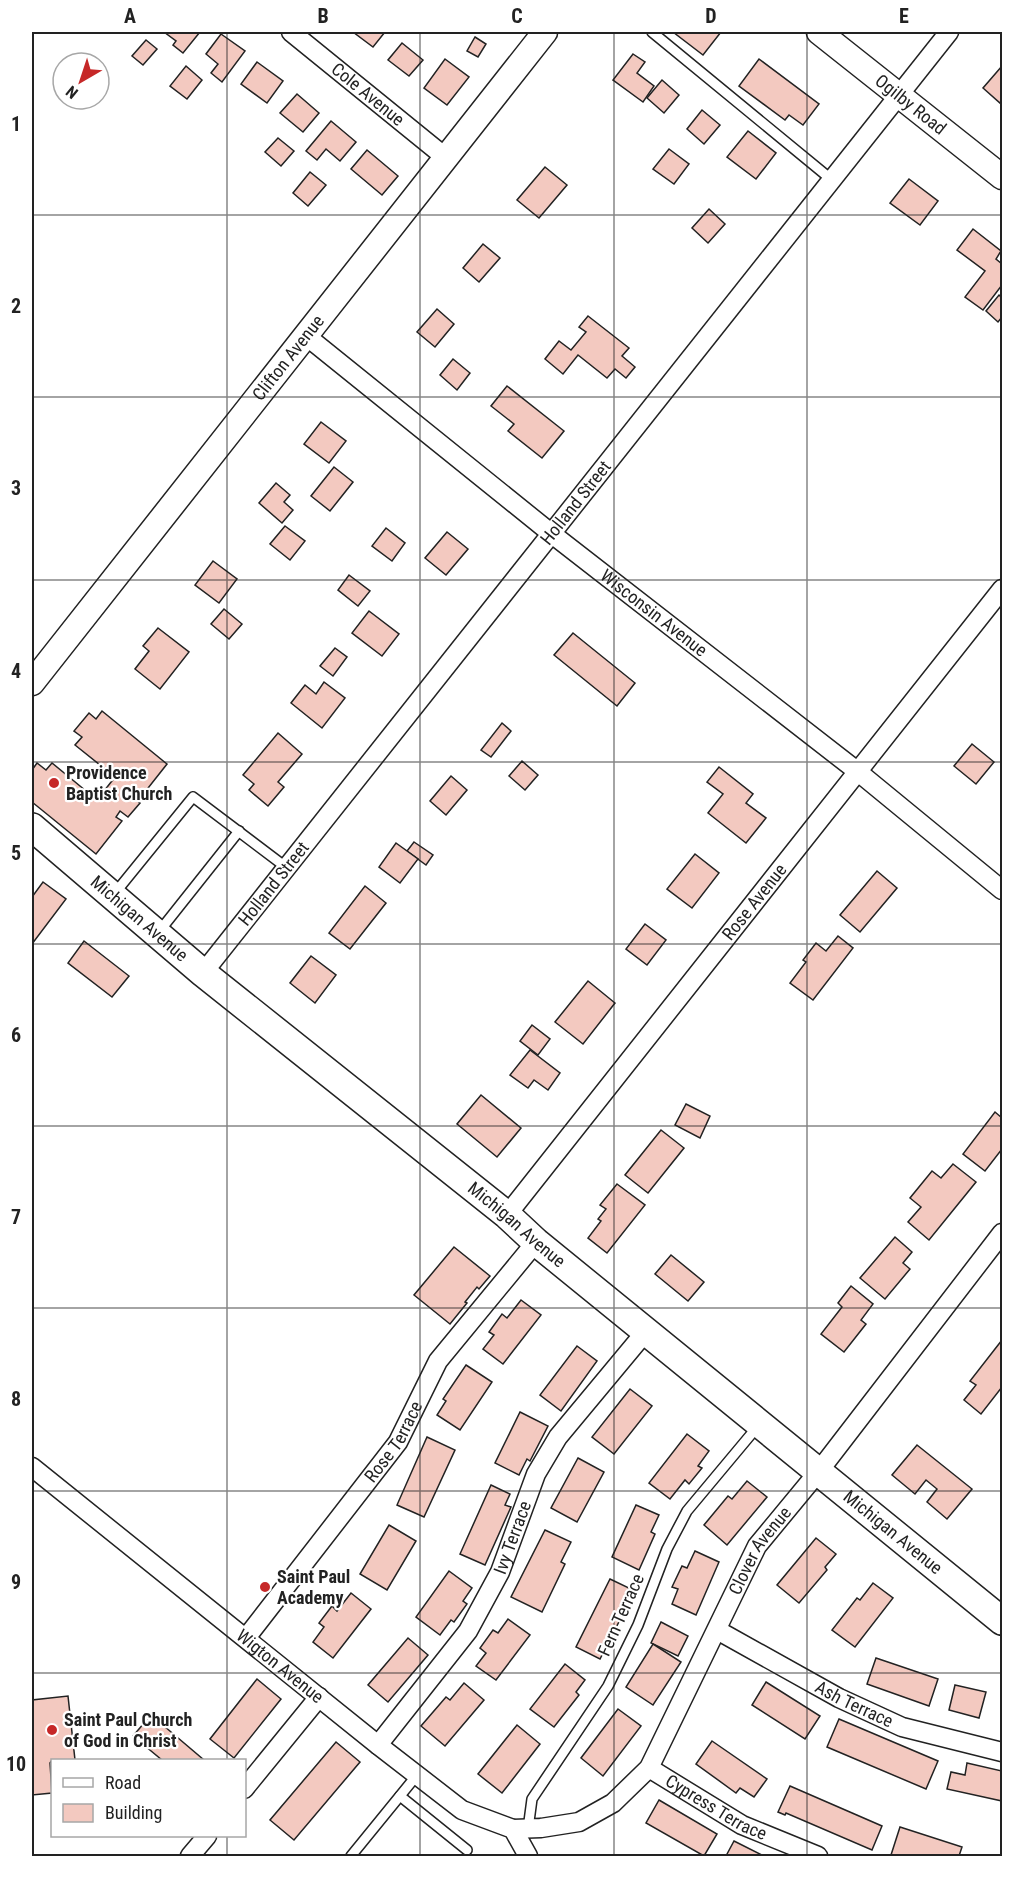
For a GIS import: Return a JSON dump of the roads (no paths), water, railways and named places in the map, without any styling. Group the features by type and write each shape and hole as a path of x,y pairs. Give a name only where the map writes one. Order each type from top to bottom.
{"main road":[{"name":"Michigan Avenue","path":"32,827 203,973 507,1215 536,1242 1002,1621"}],"street":[{"name":"Cole Avenue","path":"291,32 445,157"},
{"name":"Clifton Avenue","path":"32,683 544,32"},
{"name":"Ogilby Road","path":"819,32 1002,177"},
{"name":"Holland Street","path":"203,973 949,32"},
{"name":"Wisconsin Avenue","path":"305,335 552,534 857,771 1002,890"},
{"name":"Rose Avenue","path":"507,1215 1002,589"},
{"name":"Clover Avenue","path":"520,1829 579,1822 613,1803 649,1768 757,1546 819,1471 1002,1233"},
{"name":"Rose Terrace","path":"246,1638 398,1442 438,1361 536,1242"},
{"name":"Ivy Terrace","path":"378,1745 468,1631 500,1572 536,1474 558,1437 647,1330"},
{"name":"Wigton Avenue","path":"32,1467 462,1810 520,1829"},
{"name":"Ash Terrace","path":"717,1630 839,1698 902,1727 1002,1752"},
{"path":"246,1787 319,1697"},
{"name":"Cypress Terrace","path":"649,1768 742,1825 818,1857"},
{"path":"520,1829 528,1857"},
{"path":"190,1857 206,1837"}],"lane":[{"path":"652,32 832,180"},
{"path":"113,896 194,797 286,868"},
{"path":"157,934 238,831"},
{"name":"Fern Terrace","path":"520,1829 532,1799 608,1686 638,1624 667,1548 687,1511 760,1423"},
{"path":"351,1857 417,1775"},
{"path":"400,1796 467,1850"}],"place":[{"name":"Providence Baptist Church","path":"54,783"},
{"name":"Saint Paul Academy","path":"265,1587"},
{"name":"Saint Paul Church of God in Christ","path":"52,1730"}]}
